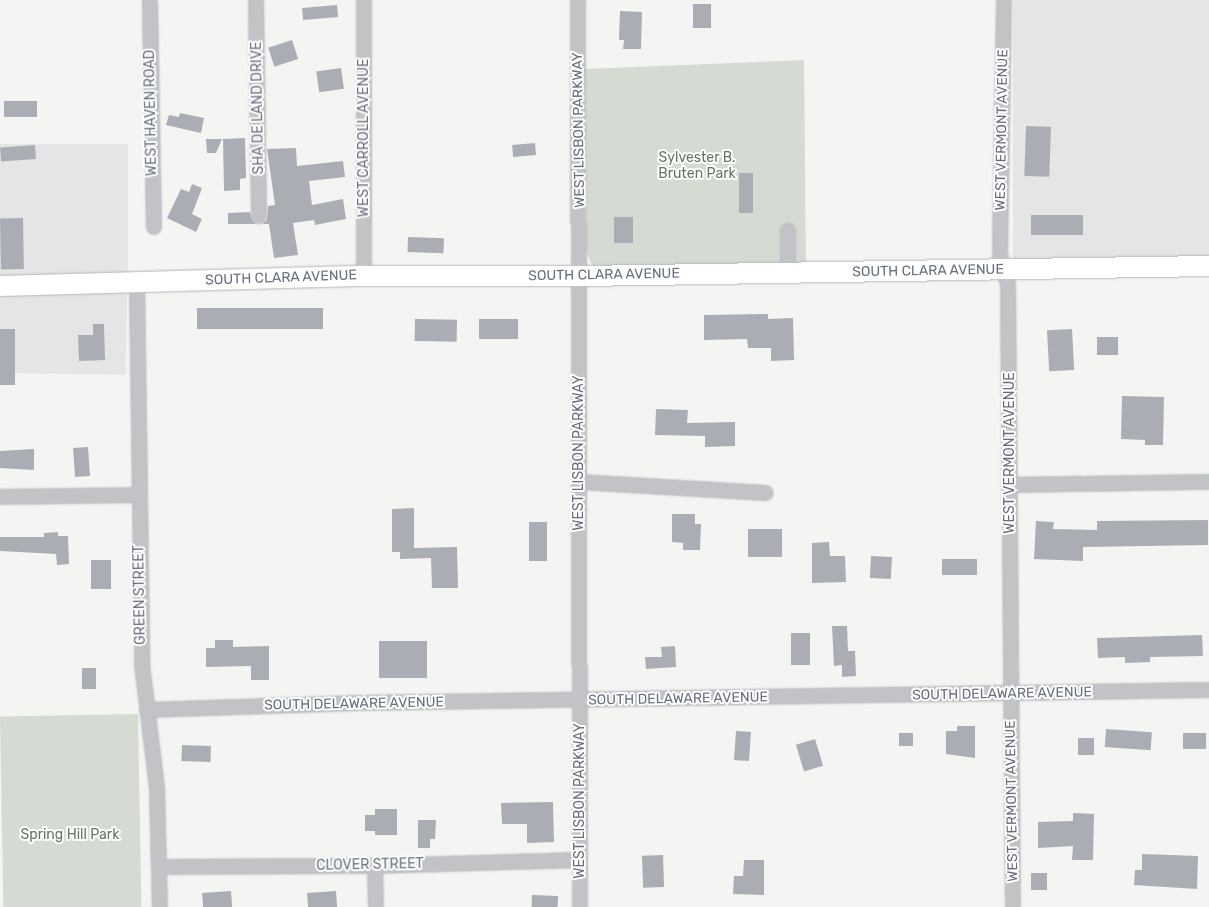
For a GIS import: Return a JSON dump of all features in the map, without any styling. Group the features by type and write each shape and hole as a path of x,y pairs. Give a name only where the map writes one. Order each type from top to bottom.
{"street":[{"name":"WEST HAVEN ROAD","path":"150,0 154,227"},
{"name":"SHA DE LAND DRIVE","path":"256,0 259,216"},
{"name":"WEST CARROLL AVENUE","path":"364,0 364,276"},
{"name":"WEST LISBON PARKWAY","path":"578,0 581,276 579,482 580,907"},
{"name":"WEST VERMONT AVENUE","path":"1004,0 1000,255 1008,284 1013,907"},
{"path":"788,231 788,273"},
{"name":"SOUTH CLARA AVENUE","path":"0,286 364,276 581,276 1209,266"},
{"name":"GREEN STREET","path":"137,283 138,495 142,664 157,788 160,907"},
{"path":"579,482 766,493"},
{"path":"1010,485 1209,482"},
{"path":"0,498 138,495"},
{"name":"SOUTH DELAWARE AVENUE","path":"147,710 580,700 1209,690"},
{"name":"CLOVER STREET","path":"160,867 375,866 580,860"},
{"path":"375,866 376,907"}],"shaded area":[{"path":"1013,0 1209,0 1209,262 1013,262"},
{"path":"0,144 128,144 128,276 0,276"},
{"path":"0,288 127,290 126,375 0,373"}],"green space":[{"name":"Sylvester B. Bruten Park","path":"804,60 806,266 596,268 592,265 586,251 585,69"},
{"name":"Spring Hill Park","path":"138,714 141,907 3,907 0,716"}],"building":[{"path":"693,4 711,4 711,28 693,28"},
{"path":"337,5 338,17 303,20 302,8"},
{"path":"620,11 642,12 641,49 623,49 624,40 619,40"},
{"path":"292,40 298,59 274,67 268,48"},
{"path":"341,68 344,89 319,92 316,71"},
{"path":"4,101 37,101 37,117 4,117"},
{"path":"180,113 204,118 201,133 166,125 169,115 179,117"},
{"path":"1026,126 1051,127 1049,177 1024,176"},
{"path":"245,138 246,178 240,179 240,190 224,191 223,139"},
{"path":"206,139 222,139 216,153 207,153"},
{"path":"535,143 536,155 513,157 512,145"},
{"path":"35,145 36,159 1,161 0,147"},
{"path":"296,148 297,166 343,161 345,177 309,181 312,205 343,199 346,219 315,225 314,220 293,223 298,255 274,258 269,224 262,224 267,220 268,206 275,205 267,149"},
{"path":"739,173 753,173 753,213 739,213"},
{"path":"192,184 202,188 192,214 202,219 196,232 167,218 181,189 189,192"},
{"path":"250,212 252,220 256,224 228,224 228,213"},
{"path":"1031,215 1083,215 1083,235 1031,235"},
{"path":"614,217 633,217 633,243 614,243"},
{"path":"0,218 23,218 24,269 1,269"},
{"path":"408,237 444,238 443,253 407,252"},
{"path":"197,308 323,308 323,329 197,329"},
{"path":"768,314 768,319 793,318 794,360 771,361 771,348 748,348 747,339 704,340 704,315"},
{"path":"415,319 457,320 457,342 415,341"},
{"path":"479,319 518,319 518,339 479,339"},
{"path":"93,324 104,324 105,360 79,361 78,335 93,335"},
{"path":"0,329 15,329 15,385 0,385"},
{"path":"1072,329 1074,370 1049,371 1047,330"},
{"path":"1097,337 1118,337 1118,355 1097,355"},
{"path":"1122,396 1164,397 1163,445 1145,445 1145,440 1121,439"},
{"path":"656,409 688,410 687,423 735,422 735,446 705,447 705,436 655,435"},
{"path":"88,447 90,476 75,477 73,448"},
{"path":"34,449 34,470 0,468 0,451"},
{"path":"414,508 414,548 457,547 458,588 432,588 431,558 400,559 400,552 392,552 392,509"},
{"path":"672,514 695,514 695,524 701,524 700,550 683,550 683,543 672,542"},
{"path":"1208,520 1208,545 1083,547 1083,561 1034,559 1036,521 1054,522 1053,529 1097,530 1097,521"},
{"path":"529,522 547,522 547,561 529,561"},
{"path":"748,529 782,529 782,557 748,557"},
{"path":"58,532 58,536 68,536 69,564 57,565 56,554 0,551 0,537 44,537 44,533"},
{"path":"829,542 830,556 845,556 846,582 812,583 812,543"},
{"path":"871,556 892,557 891,579 870,578"},
{"path":"942,559 977,559 977,575 942,575"},
{"path":"91,560 111,560 111,589 91,589"},
{"path":"832,626 847,626 848,651 855,651 856,676 842,677 842,665 834,666"},
{"path":"791,633 810,633 810,665 791,665"},
{"path":"1202,635 1203,656 1150,657 1150,662 1125,663 1125,657 1098,658 1097,638"},
{"path":"215,640 233,640 233,647 269,646 269,680 251,680 251,666 206,667 206,648 215,648"},
{"path":"379,641 427,641 427,678 379,678"},
{"path":"675,646 676,667 646,669 645,657 662,657 661,647"},
{"path":"82,668 96,668 96,689 82,689"},
{"path":"957,726 975,726 975,758 946,754 946,731 957,731"},
{"path":"1106,729 1152,732 1151,750 1105,747"},
{"path":"736,731 751,732 749,761 734,760"},
{"path":"899,733 913,733 913,746 899,746"},
{"path":"1183,733 1206,733 1206,749 1183,749"},
{"path":"1078,738 1094,738 1094,755 1078,755"},
{"path":"815,739 823,766 804,772 796,745"},
{"path":"182,745 211,746 210,762 181,761"},
{"path":"553,802 554,842 527,843 527,824 502,824 501,803"},
{"path":"375,809 397,809 397,835 375,835 375,831 365,831 365,815 375,815"},
{"path":"1073,813 1094,814 1093,860 1072,860 1073,846 1038,848 1038,822 1073,821"},
{"path":"418,820 436,820 435,839 430,839 430,848 418,848"},
{"path":"1142,854 1198,856 1197,889 1134,885 1135,870 1142,870"},
{"path":"663,855 664,887 643,888 642,856"},
{"path":"744,860 764,860 764,895 733,894 734,876 743,876"},
{"path":"1031,873 1047,873 1047,890 1031,890"},
{"path":"231,891 232,907 203,907 202,893"},
{"path":"336,891 337,907 308,907 307,893"},
{"path":"532,895 558,896 558,907 532,907"}]}
